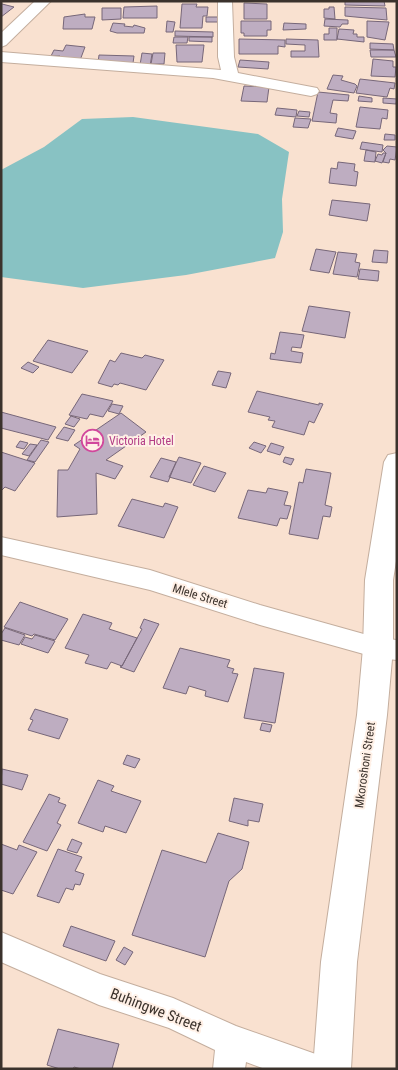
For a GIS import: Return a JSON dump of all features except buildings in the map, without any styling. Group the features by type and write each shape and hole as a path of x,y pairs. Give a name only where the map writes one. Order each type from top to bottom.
{"street":[{"path":"1,42 44,1"},
{"path":"225,1 226,57 231,77"},
{"path":"1,58 213,73 311,91"},
{"name":"Mkoroshoni Street","path":"332,1069 339,962 372,715 388,649 379,580 397,462"},
{"name":"Mlele Street","path":"1,546 150,580 260,615 388,649"},
{"name":"Buhingwe Street","path":"1,946 99,989 173,1014 231,1055 312,1069"}],"water":[{"path":"133,117 258,134 289,152 282,199 283,232 275,258 186,275 83,288 1,277 1,170 44,147 82,119"}],"place":[{"name":"Victoria Hotel","path":"93,441"}]}
